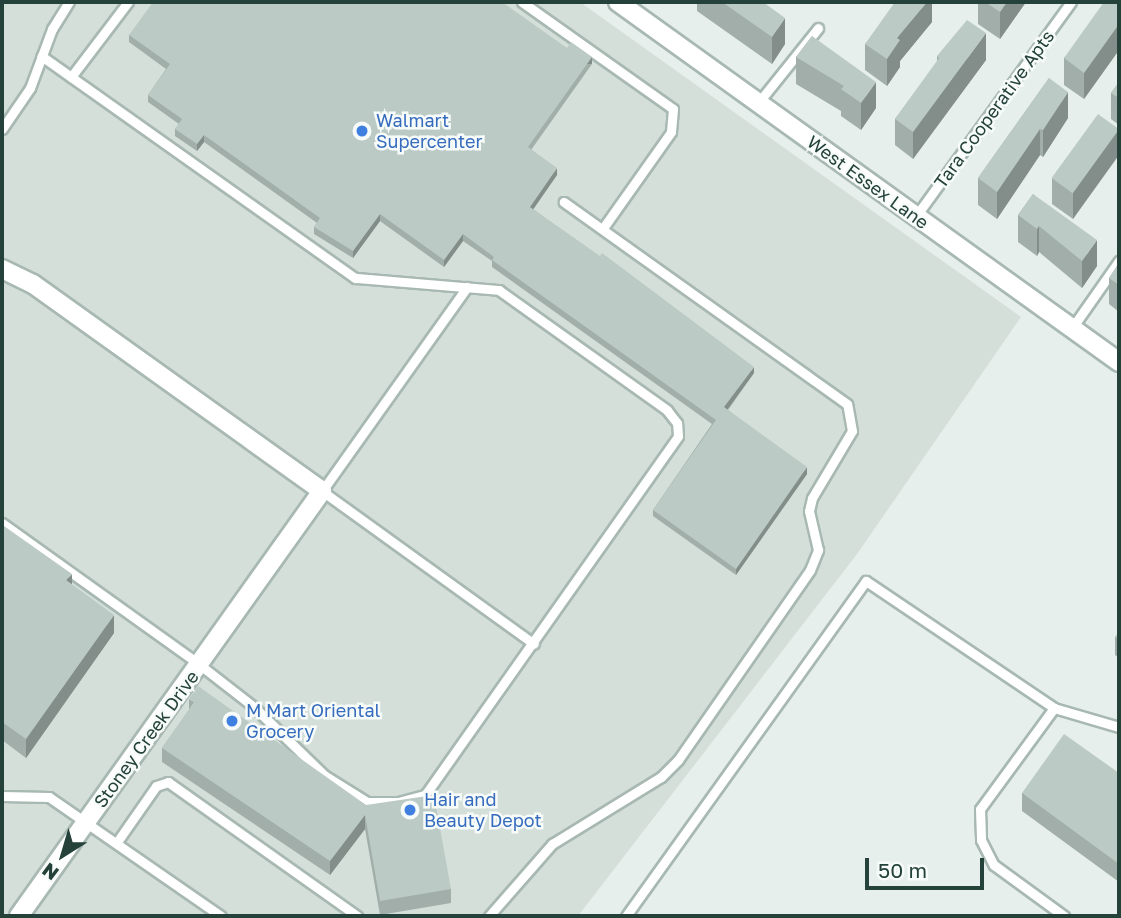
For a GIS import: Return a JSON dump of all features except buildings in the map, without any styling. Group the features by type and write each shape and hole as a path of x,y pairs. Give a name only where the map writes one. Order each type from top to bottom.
{"street":[{"name":"West Essex Lane","path":"618,2 1119,362"},
{"path":"4,276 33,284 322,491"},
{"name":"Stoney Creek Drive","path":"19,916 322,491"}],"lane":[{"path":"2,129 30,88 42,56 69,2"},
{"path":"71,76 128,2"},
{"path":"522,2 673,109 671,132 603,228"},
{"name":"Tara Cooperative Apts","path":"916,216 1071,2"},
{"path":"758,103 818,27"},
{"path":"2,523 254,707 324,775 367,802 382,803 425,795 674,446 677,423 632,383 499,290 355,278 42,56"},
{"path":"489,916 552,844 661,777 678,760 810,570 818,550 809,511 812,498 852,431 847,404 564,202"},
{"path":"1072,328 1119,261"},
{"path":"467,287 322,491 534,644"},
{"path":"626,916 866,581 1055,708 1119,727"},
{"path":"1055,708 980,809 981,841 994,865 1064,916"},
{"path":"117,842 156,786 168,782 357,916"},
{"path":"2,796 49,797 87,820 221,916"}],"shaded area":[{"path":"2,2 580,2 1021,317 857,554 578,916 2,916"}],"place":[{"name":"Walmart Supercenter","path":"362,131"},
{"name":"M Mart Oriental Grocery","path":"232,721"},
{"name":"Hair and Beauty Depot","path":"410,810"}]}
